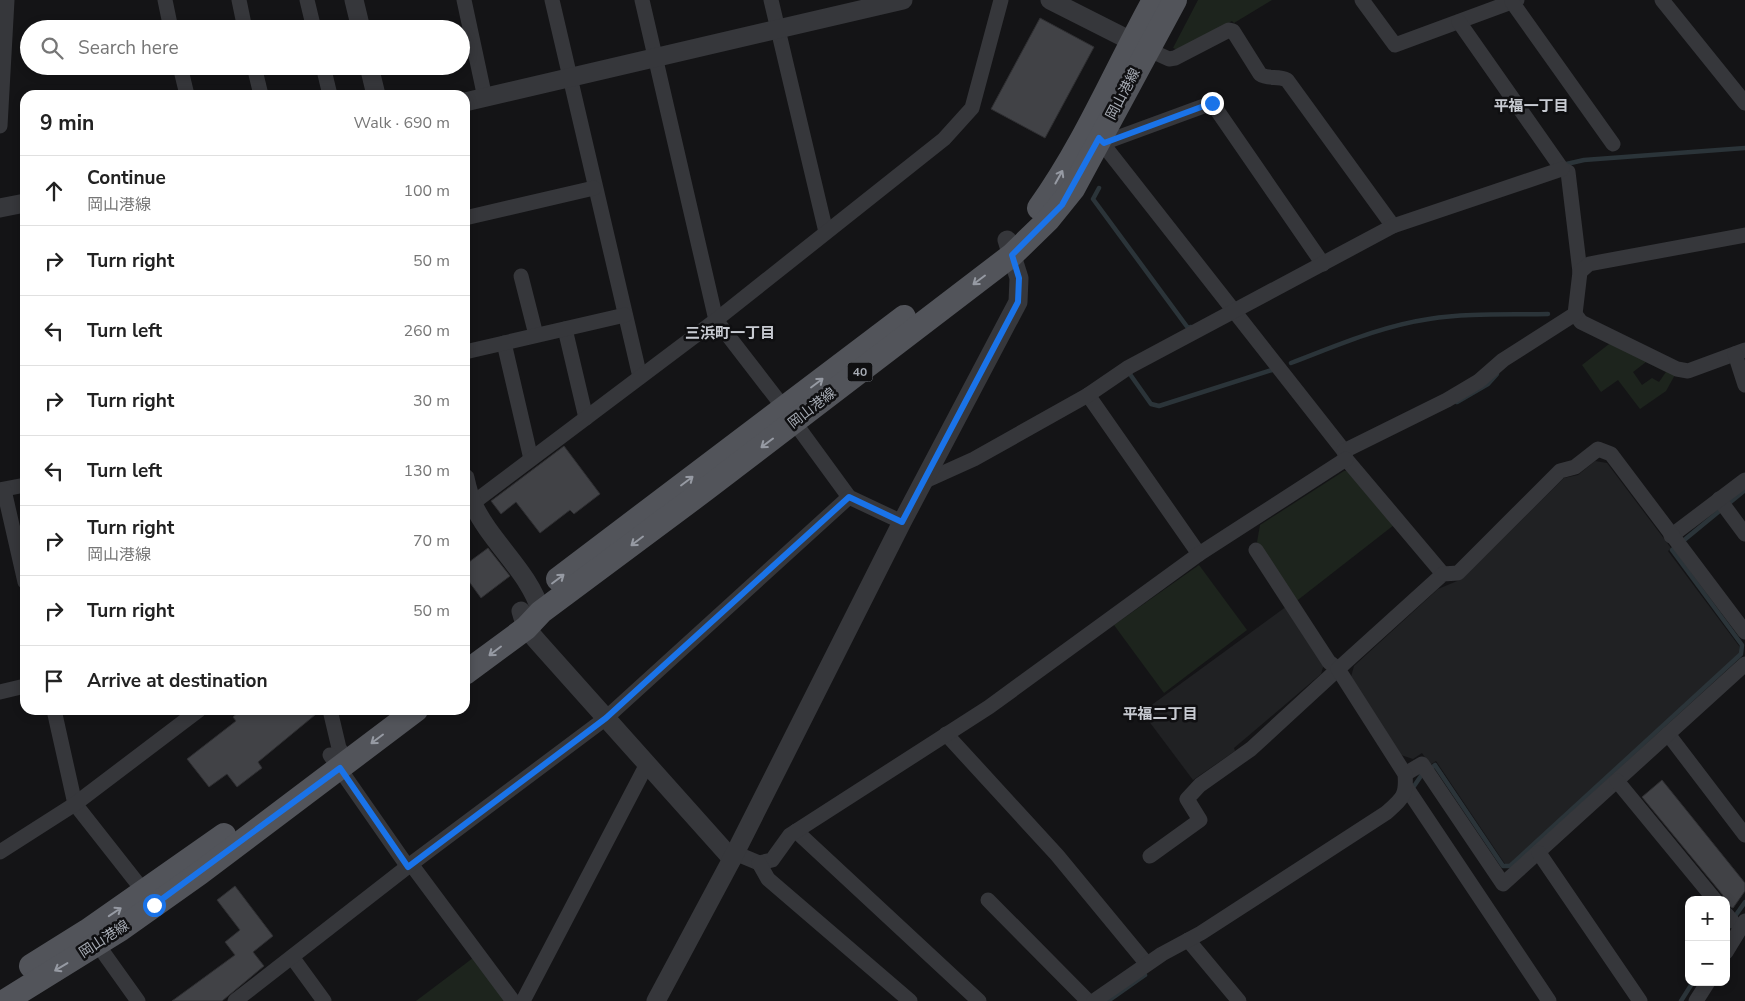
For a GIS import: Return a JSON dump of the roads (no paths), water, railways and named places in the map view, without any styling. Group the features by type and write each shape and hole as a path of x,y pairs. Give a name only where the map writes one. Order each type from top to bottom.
{"main road":[{"name":"岡山港線","path":"470,668 531,612 1010,248 1039,208 1097,136 1139,45 1154,0"},
{"name":"岡山港線","path":"1139,45 1175,0"},
{"name":"岡山港線","path":"470,650 531,612"},
{"name":"岡山港線","path":"339,758 384,715"},
{"name":"岡山港線","path":"5,1001 339,758 408,715"},
{"name":"岡山港線","path":"0,986 92,938"}],"street":[{"path":"0,126 7,0"},
{"path":"165,0 170,20"},
{"path":"239,0 243,20"},
{"path":"307,0 312,20"},
{"path":"354,0 359,20"},
{"path":"464,0 468,20"},
{"path":"552,0 594,188 640,377"},
{"path":"642,0 716,320 849,497 902,522"},
{"path":"771,0 826,232"},
{"path":"470,101 902,0"},
{"path":"470,505 716,320 944,139 972,108 1000,0"},
{"path":"1050,0 1168,59 1174,58 1229,30 1233,31 1263,77 1282,77 1287,80 1391,223"},
{"path":"1362,0 1395,45 1459,22 1483,6 1514,1 1613,144"},
{"path":"1662,0 1745,103"},
{"path":"1459,22 1560,167 1568,172 1580,272 1577,318"},
{"path":"470,28 485,98"},
{"path":"182,75 186,90"},
{"path":"256,75 260,90"},
{"path":"325,75 329,90"},
{"path":"371,75 375,90"},
{"path":"1320,260 1212,103 1097,136 1235,310 1345,455 1443,574"},
{"path":"923,482 974,459 1320,260 1391,223 1560,167"},
{"path":"470,217 594,188"},
{"path":"0,208 20,204"},
{"path":"1580,272 1589,264 1745,235"},
{"path":"662,999 902,522 1018,302 1019,278 1010,248"},
{"path":"521,276 536,335"},
{"path":"470,351 625,315"},
{"path":"1577,318 1677,370 1688,371 1740,352 1745,385"},
{"path":"470,507 483,522 531,612 606,718 733,856 759,863 772,860 790,835 989,707 1199,554 1345,455 1447,400 1479,381 1503,360 1577,318"},
{"path":"565,329 586,418"},
{"path":"504,343 531,459"},
{"path":"1088,395 1199,554"},
{"path":"1150,856 1200,820 1186,799 1200,785 1251,748 1443,574 1458,573 1560,471 1575,467 1598,449 1611,454 1745,632"},
{"path":"1676,542 1723,504 1745,480"},
{"path":"20,486 2,490 20,562"},
{"path":"235,1001 606,718 849,497"},
{"path":"1723,504 1745,534"},
{"path":"1256,550 1329,662 1338,669 1408,786 1549,1001"},
{"path":"1094,1001 1147,964 1191,944 1386,813 1402,798 1422,764 1503,884 1745,664"},
{"path":"0,692 20,687"},
{"path":"55,715 75,804 149,898"},
{"path":"0,852 75,804 188,715"},
{"path":"331,715 339,758 410,866 513,1001"},
{"path":"946,734 1057,855 1147,964"},
{"path":"1668,734 1745,835"},
{"path":"523,1001 647,764"},
{"path":"1617,781 1712,896"},
{"path":"796,831 979,1001"},
{"path":"1539,853 1640,1001"},
{"path":"759,863 768,879 910,1001"},
{"path":"988,900 1088,1001"},
{"path":"1729,941 1735,918"},
{"path":"92,938 138,1001"},
{"path":"1191,944 1239,1001"},
{"path":"292,957 324,1001"},
{"path":"1696,1001 1705,986"}],"waterway":[{"path":"1562,165 1584,160 1745,148"},
{"path":"1099,188 1093,199 1188,328 1191,327"},
{"path":"1291,363 1359,337 1411,322 1459,316 1548,314"},
{"path":"1127,370 1151,404 1159,406 1272,370"},
{"path":"1457,402 1488,384 1497,374"},
{"path":"1430,769 1435,765 1503,866 1510,866 1741,654 1742,645 1672,550 1745,490"},
{"path":"1412,789 1423,773"},
{"path":"1730,923 1745,902"},
{"path":"1108,1001 1145,975"},
{"path":"1681,1001 1690,986"}],"district":[{"name":"平福一丁目","path":"1531,106"},
{"name":"三浜町一丁目","path":"730,333"},
{"name":"平福二丁目","path":"1160,714"}]}
